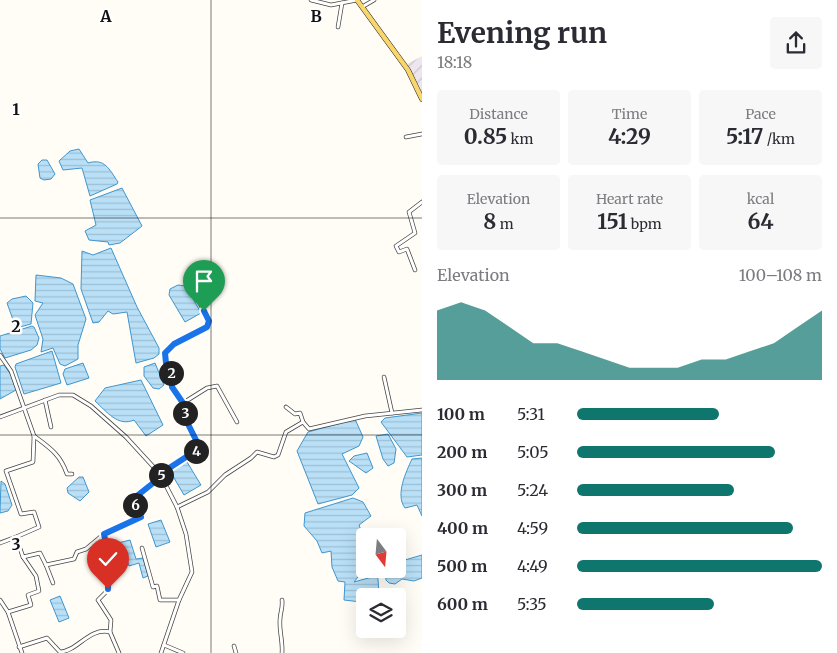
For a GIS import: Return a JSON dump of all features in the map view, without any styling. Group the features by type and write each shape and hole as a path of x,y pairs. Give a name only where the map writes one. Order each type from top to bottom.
{"main road":[{"path":"357,0 408,70 422,99"}],"street":[{"path":"311,0 331,5 357,0"},
{"path":"362,7 374,0"},
{"path":"338,27 342,4"},
{"path":"406,137 422,134"},
{"path":"415,270 407,249 399,252 396,246 416,233 409,211 422,202"},
{"path":"46,565 74,559 77,552 86,549 104,534 141,517 133,499 161,475 200,448 188,424 183,403 172,387 172,374 166,363 166,351 174,344 209,325 204,311 186,278"},
{"path":"0,355 11,371 25,406 34,436 33,462 6,471 20,514 34,512 39,527 0,543"},
{"path":"384,377 392,413"},
{"path":"183,403 207,388 217,386 237,422"},
{"path":"0,417 25,406 59,396 73,395 82,399 126,437 161,475 178,506 186,534 192,572 179,600 161,653"},
{"path":"45,400 51,427"},
{"path":"286,407 295,414 300,413 308,429 365,416 422,410"},
{"path":"178,506 208,492 225,475 257,452 274,457 278,455 286,432 303,422"},
{"path":"34,436 44,441 59,455 67,474 72,474"},
{"path":"104,534 109,559 108,589 98,600 111,620 110,632 120,653"},
{"path":"8,612 31,605 28,595 39,591 36,576 23,557 16,537"},
{"path":"142,548 152,587 157,586 160,600 179,600"},
{"path":"23,557 40,553 53,583"},
{"path":"0,600 8,612 22,653"},
{"path":"282,600 284,610 280,623 282,628 282,653"},
{"path":"19,647 47,638 60,652 65,652 89,636 103,631 110,632"},
{"path":"164,645 183,653"},
{"path":"234,646 236,653"}],"shaded area":[{"path":"422,56 422,93 407,64"}],"water":[{"path":"79,149 88,163 103,163 118,182 117,184 90,196 82,168 63,170 59,161 70,151"},
{"path":"42,160 47,160 55,174 51,179 44,180 40,178 38,164"},
{"path":"122,188 142,226 120,243 109,245 108,242 89,240 85,231 96,225 90,200"},
{"path":"111,248 137,307 159,348 159,354 154,358 136,363 127,312 113,314 108,311 99,322 93,323 81,289 82,251 93,255"},
{"path":"36,275 61,278 73,284 86,319 78,345 78,359 65,366 60,364 53,348 41,352 43,339 35,315 43,303 35,301"},
{"path":"178,285 186,286 201,313 185,322 169,295 170,289"},
{"path":"26,296 33,303 31,324 16,328 7,303 12,299"},
{"path":"32,326 39,338 37,345 31,350 5,358 0,349 0,336"},
{"path":"52,351 61,383 24,394 15,367 16,364"},
{"path":"83,363 89,378 67,385 63,374 65,369"},
{"path":"155,363 164,385 159,389 153,388 144,376 144,367"},
{"path":"4,365 11,375 16,390 0,399 0,366"},
{"path":"141,380 163,425 146,436 134,420 123,422 118,420 108,414 95,401 105,388"},
{"path":"422,413 422,455 407,457 381,422 385,418"},
{"path":"355,419 363,437 359,446 342,454 359,488 352,495 318,504 297,451 308,432"},
{"path":"388,434 396,449 394,463 388,466 383,459 376,436"},
{"path":"367,453 373,468 366,473 349,461 354,456"},
{"path":"422,458 422,516 417,505 405,508 402,503 401,490 412,459"},
{"path":"187,462 201,485 184,495 170,471"},
{"path":"79,477 83,477 89,492 80,501 68,493 67,488"},
{"path":"1,481 5,484 12,505 8,511 0,513"},
{"path":"353,498 363,502 371,516 359,525 360,528 356,528 357,578 354,582 368,578 378,578 379,588 356,588 356,601 344,600 345,582 338,581 332,567 331,551 322,553 317,541 304,526 305,513"},
{"path":"161,520 170,542 156,547 148,524"},
{"path":"130,540 136,559 143,558 148,576 143,578 139,563 129,566 126,558 116,561 114,554 117,553 114,544"},
{"path":"422,555 422,578 414,581 402,579 395,584 389,583 386,578 406,578 406,560"},
{"path":"60,596 69,618 59,622 50,600"}],"route":[{"path":"108,589 109,559 104,534 141,517 133,499 162,476 160,474 200,448 188,424 183,403 172,387 172,374 166,363 165,353 174,344 209,325 204,311"}]}
